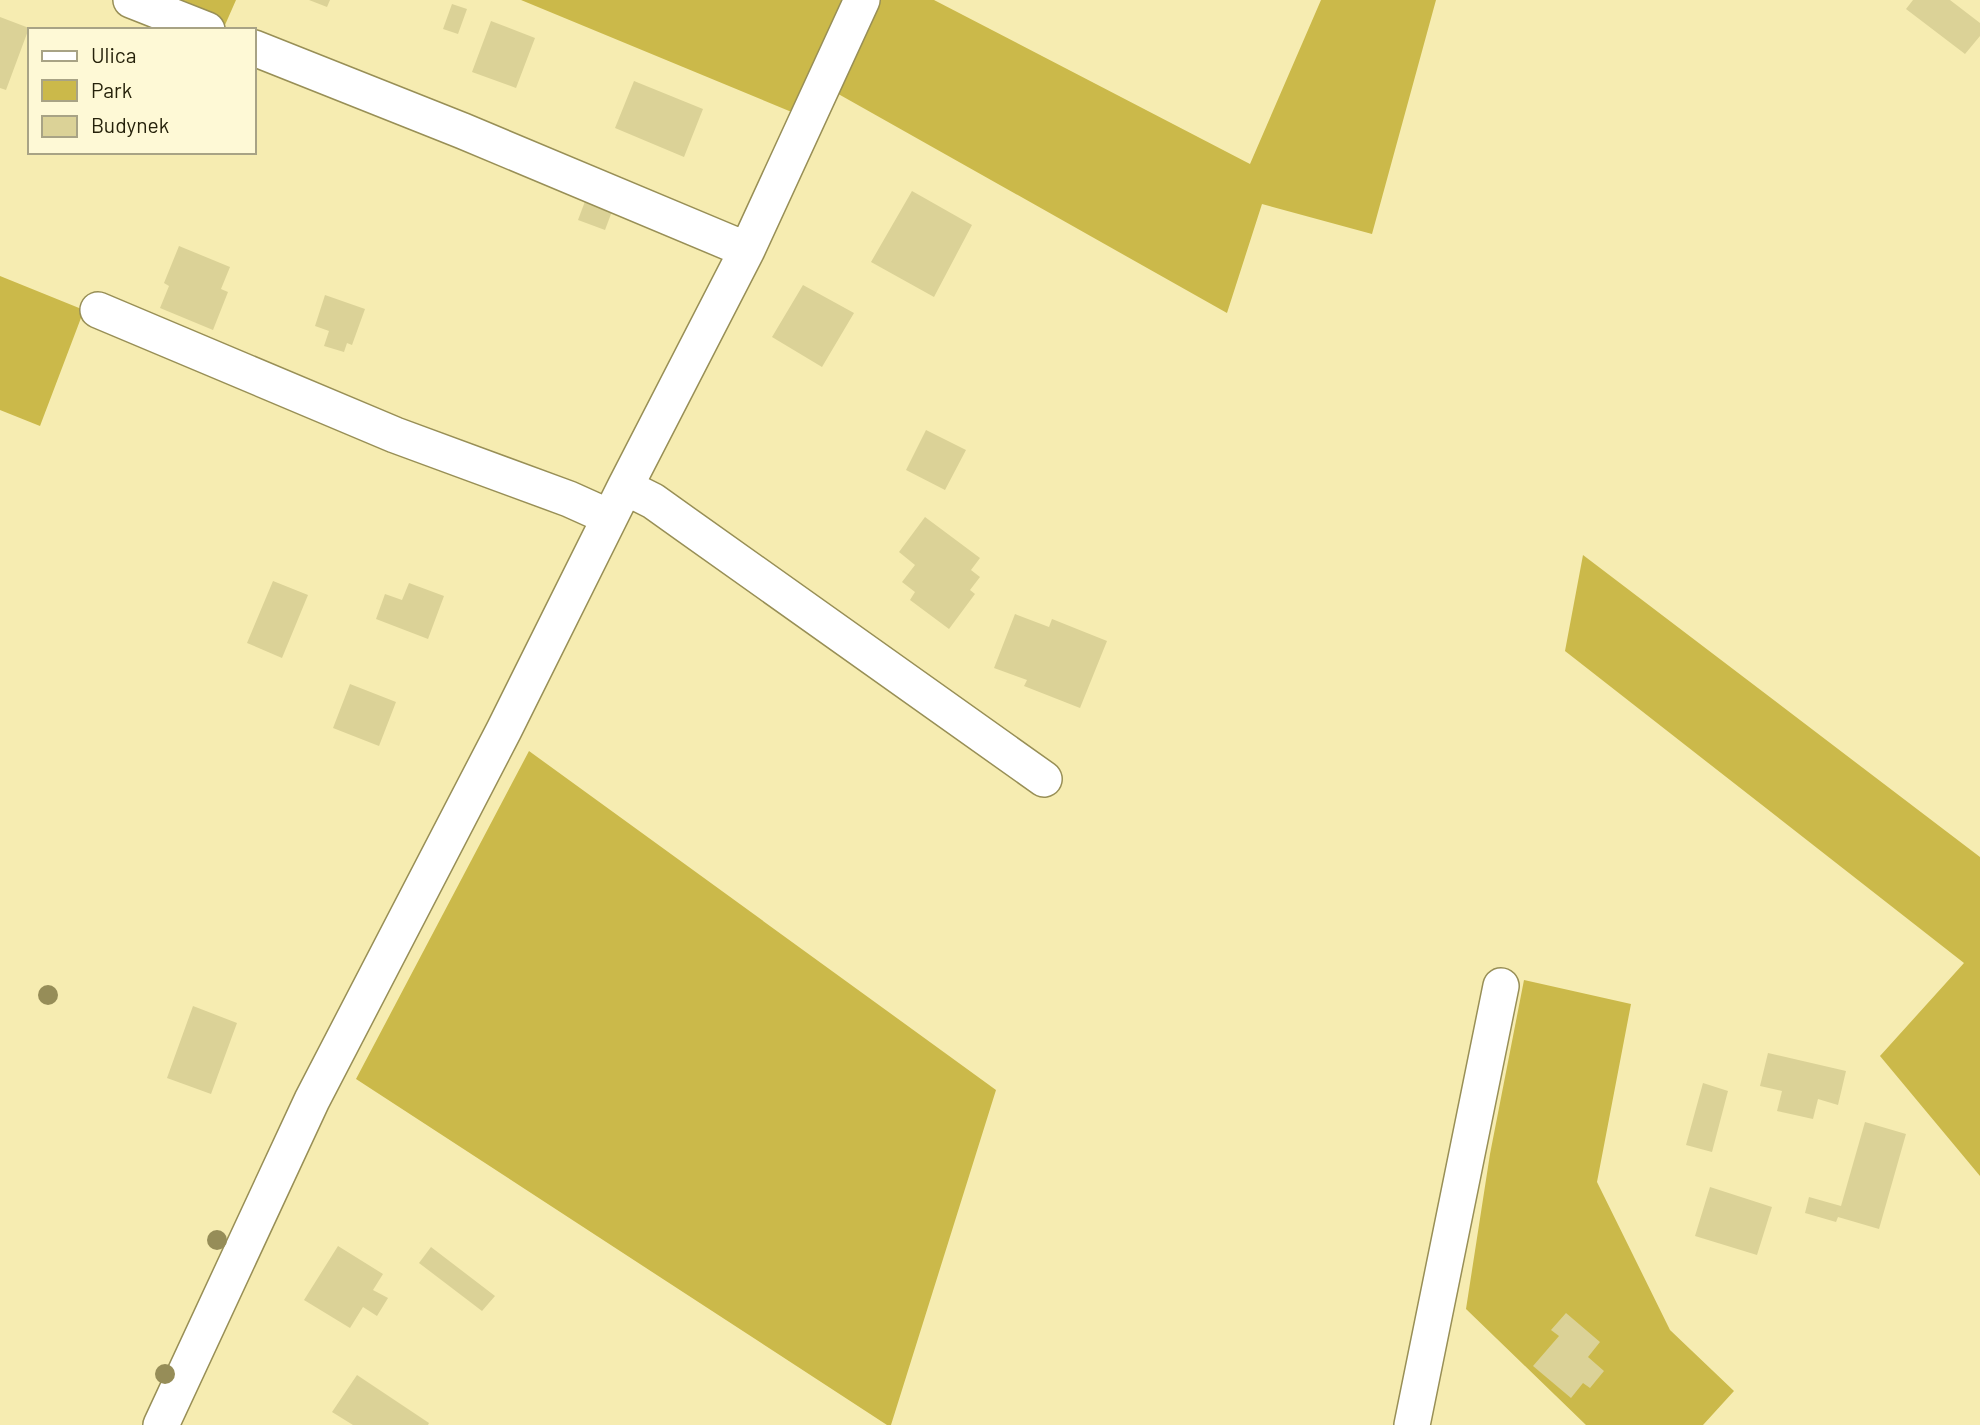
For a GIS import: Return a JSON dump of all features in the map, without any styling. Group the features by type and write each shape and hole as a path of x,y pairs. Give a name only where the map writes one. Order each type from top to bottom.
{"street":[{"path":"131,0 202,28"},
{"path":"161,1425 312,1100 504,730 617,502 747,250 862,0"},
{"path":"256,49 463,131 747,250"},
{"path":"98,310 395,435 569,499 653,502 1044,779"},
{"path":"1412,1425 1501,986"}],"green space":[{"path":"160,0 236,0 225,25"},
{"path":"521,0 845,0 794,113"},
{"path":"881,0 934,0 1250,164 1321,0 1436,0 1372,234 1262,204 1227,313 833,91"},
{"path":"0,276 84,310 40,426 0,410"},
{"path":"1583,555 1980,857 1980,1176 1880,1056 1964,963 1565,651"},
{"path":"529,751 996,1090 891,1425 887,1425 356,1079"},
{"path":"1524,980 1631,1004 1597,1182 1670,1330 1734,1391 1703,1425 1586,1425 1466,1309 1490,1154"}],"building":[{"path":"309,0 330,0 327,7"},
{"path":"1913,0 1950,0 1980,23 1980,36 1965,54 1906,9"},
{"path":"452,4 467,9 458,34 443,29"},
{"path":"0,17 29,28 6,90 0,88"},
{"path":"491,21 535,38 516,88 472,72"},
{"path":"634,81 703,109 684,157 615,128"},
{"path":"912,191 972,225 934,297 871,262"},
{"path":"587,196 614,206 605,230 578,220"},
{"path":"179,246 230,267 221,289 228,292 213,330 160,308 169,286 164,283"},
{"path":"803,285 854,313 822,367 772,337"},
{"path":"325,295 365,309 352,345 347,343 344,352 324,346 329,331 315,326"},
{"path":"926,430 966,450 945,490 906,470"},
{"path":"925,517 980,558 971,570 980,577 970,590 975,594 949,629 910,600 915,592 902,582 915,565 899,552"},
{"path":"273,581 308,595 282,658 247,643"},
{"path":"409,583 444,596 428,639 376,619 385,594 402,600"},
{"path":"1015,614 1049,627 1052,619 1107,641 1080,708 1024,686 1027,680 994,668"},
{"path":"350,684 396,702 379,746 333,728"},
{"path":"193,1006 237,1023 211,1094 167,1078"},
{"path":"1768,1053 1846,1071 1838,1105 1818,1099 1813,1119 1777,1111 1782,1091 1760,1086"},
{"path":"1703,1083 1728,1091 1712,1152 1686,1145"},
{"path":"1865,1122 1906,1134 1879,1229 1838,1217 1836,1222 1805,1213 1809,1197 1841,1206"},
{"path":"1710,1187 1772,1207 1757,1255 1695,1236"},
{"path":"338,1246 383,1274 373,1290 388,1298 377,1316 363,1307 350,1328 304,1300"},
{"path":"431,1247 495,1296 482,1311 419,1263"},
{"path":"1566,1313 1600,1342 1588,1357 1604,1371 1590,1388 1583,1383 1571,1398 1533,1366 1559,1336 1551,1330"},
{"path":"357,1375 429,1423 428,1425 353,1425 332,1412"}]}
